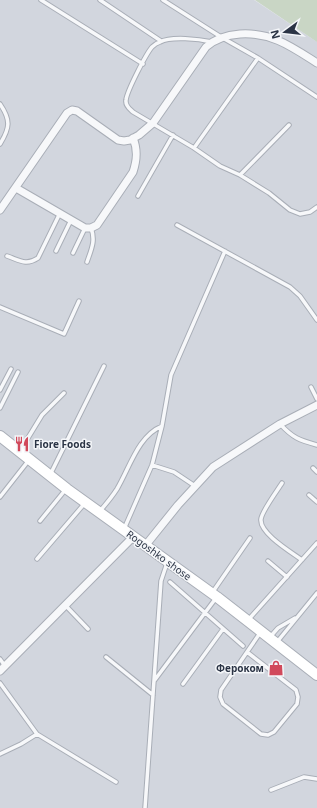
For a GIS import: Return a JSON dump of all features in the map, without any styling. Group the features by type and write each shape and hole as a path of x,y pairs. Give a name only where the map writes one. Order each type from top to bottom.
{"main road":[{"name":"Rogoshko shose","path":"0,436 67,489 214,595 317,675"}],"street":[{"path":"0,210 67,113 72,110 77,111 118,140 124,141 133,138 153,123 206,47 221,37 240,34 265,35 290,45 317,63"},
{"path":"16,188 88,228 97,225 133,172 136,165 137,149 133,138"},
{"path":"145,546 178,505 213,467 280,424 317,405"},
{"path":"2,669 133,537"}],"lane":[{"path":"41,0 143,64"},
{"path":"100,0 161,41"},
{"path":"163,0 221,37 258,58 317,97"},
{"path":"212,42 200,39 161,41 152,47 129,89 125,101 127,107 194,148 220,166 240,175 269,193 290,210 300,214 310,212 317,208"},
{"path":"194,148 258,58"},
{"path":"0,104 6,114 8,124 6,134 0,144"},
{"path":"240,175 289,125"},
{"path":"138,196 173,135"},
{"path":"7,256 25,262 32,262 38,258 60,213"},
{"path":"56,251 72,220"},
{"path":"177,225 290,287 300,296 317,320"},
{"path":"73,252 88,228 94,236 94,244 87,262"},
{"path":"123,530 152,465 162,426 171,375 225,251"},
{"path":"0,307 64,334 79,301"},
{"path":"50,476 104,366"},
{"path":"0,390 11,369"},
{"path":"0,408 18,372"},
{"path":"311,387 317,399"},
{"path":"20,452 42,415 64,393"},
{"path":"280,424 291,435 302,441 317,445"},
{"path":"99,512 116,490 145,438 153,430 162,426"},
{"path":"0,497 30,460"},
{"path":"152,465 174,472 195,486"},
{"path":"313,468 317,472"},
{"path":"282,483 261,517 261,525 266,533 302,560"},
{"path":"40,521 67,489"},
{"path":"309,495 317,502"},
{"path":"37,559 86,502"},
{"path":"154,681 206,612 214,595 250,538"},
{"path":"247,622 317,543"},
{"path":"268,561 286,577"},
{"path":"145,808 161,581 168,562"},
{"path":"170,582 243,646"},
{"path":"247,652 296,690 298,697 297,704 274,732 268,735 261,734 223,704 220,697 220,690 247,652 298,617 317,593"},
{"path":"66,606 88,629"},
{"path":"269,637 278,628 298,617"},
{"path":"183,684 223,629"},
{"path":"106,657 153,695"},
{"path":"0,659 2,669"},
{"path":"0,683 37,734 116,782"},
{"path":"0,754 37,734"},
{"path":"271,790 304,777 317,779"}],"shaded area":[{"path":"0,0 254,0 317,42 317,808 0,808"}],"green space":[{"path":"255,0 317,0 317,42"}],"place":[{"name":"Fiore Foods","path":"22,444"},
{"name":"Фероком","path":"276,668"}]}
